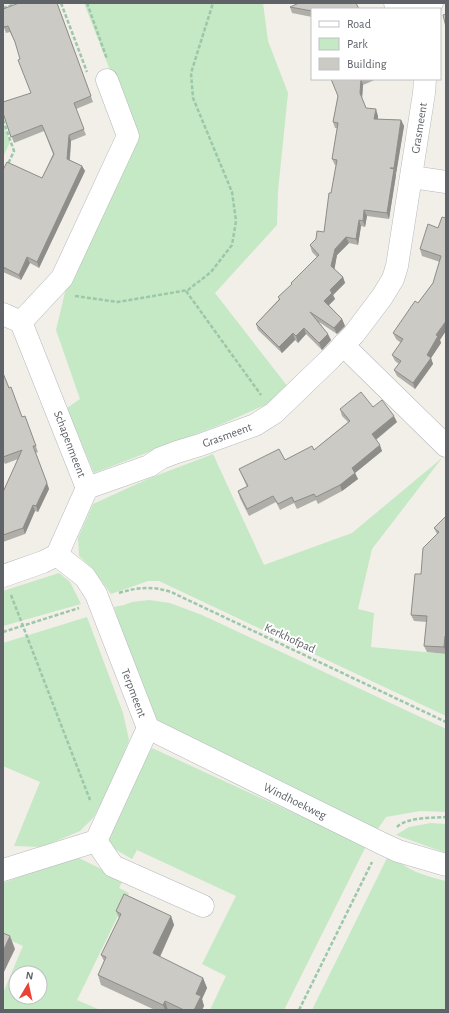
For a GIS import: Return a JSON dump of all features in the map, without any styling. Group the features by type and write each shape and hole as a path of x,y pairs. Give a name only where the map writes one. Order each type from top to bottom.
{"street":[{"path":"420,8 432,3"},
{"name":"Schapenmeent","path":"57,555 87,488 12,318 62,278 128,136 101,72"},
{"name":"Grasmeent","path":"87,488 149,466 161,458 255,425 274,413 343,345 375,308 393,279 398,261 412,177 425,80"},
{"path":"412,177 446,182"},
{"path":"343,345 446,446"},
{"path":"7,585 43,562 57,555"},
{"name":"Terpmeent","path":"57,555 85,577 96,594 148,728 96,841"},
{"name":"Windhoekweg","path":"148,728 398,851 446,865"},
{"path":"3,870 96,841 113,866 203,906"}],"path":[{"path":"3,8 18,3"},
{"path":"61,3 101,72"},
{"path":"87,3 101,72"},
{"path":"71,295 118,302 188,290 211,272 232,245 236,220 232,192 193,98 191,73 213,3"},
{"path":"3,120 14,151 6,169"},
{"path":"186,291 274,413"},
{"path":"7,585 91,801"},
{"name":"Kerkhofpad","path":"122,593 145,587 157,588 171,592 446,722"},
{"path":"3,632 73,610"},
{"path":"299,1010 381,843 401,823 420,818 446,817"}],"green space":[{"path":"84,3 263,3 268,41 288,93 278,191 277,225 215,293 288,387 274,401 222,424 94,473 67,408 80,399 56,330 66,288 132,148 115,83"},
{"path":"3,125 10,142 3,157"},
{"path":"213,454 264,565 352,533 442,458 372,549 358,609 374,613 371,647 446,654 446,716 159,581 148,581 111,594 91,567 79,556 78,538 93,504 150,478"},
{"path":"59,573 70,582 81,604 3,626 3,591"},
{"path":"149,600 170,603 202,615 446,729 446,812 420,811 386,817 375,833 149,731 114,607 132,602"},
{"path":"87,617 123,713 129,740 112,783 93,818 80,831 42,847 14,846 40,782 3,766 3,643"},
{"path":"152,748 366,846 284,1010 210,1010 226,976 202,964 236,896 137,850 132,859 113,848 107,839 140,769"},
{"path":"431,823 446,824 446,853 396,835 409,827"},
{"path":"389,854 403,865 416,872 446,881 446,1010 312,1010"},
{"path":"75,856 123,880 119,888 129,893 77,1000 100,1010 3,1010 3,993 8,981 8,1005 48,1005 48,965 15,965 23,946 3,937 3,883"}],"building":[{"path":"19,3 57,3 91,96 74,103 84,129 69,135 67,159 82,166 37,262 27,257 19,275 3,267 3,170 7,162 42,178 54,154 42,125 11,137 3,113 3,102 31,93 18,60 20,59 15,42 8,26 4,27 3,25 3,9"},
{"path":"299,3 356,3 358,8 311,8 311,11 290,7"},
{"path":"446,14 446,27 443,15"},
{"path":"331,80 361,80 360,93 366,108 376,109 374,119 401,120 394,168 390,168 394,169 387,213 364,210 363,221 359,220 356,239 346,237 335,249 331,266 343,277 330,290 332,293 324,301 342,319 334,328 310,312 328,334 319,343 304,328 296,336 293,333 279,347 256,324 280,299 278,297 319,255 310,245 316,239 317,231 324,232 329,193 331,193 337,160 332,159 338,123 333,122 338,96"},
{"path":"442,217 446,218 446,321 436,335 438,336 427,355 431,358 413,383 394,370 401,361 392,355 403,339 393,333 415,301 418,303 433,283 441,256 420,249 428,224 438,228"},
{"path":"3,373 9,388 11,387 22,417 25,416 36,446 33,446 47,483 36,506 33,505 23,528 3,535 3,492 22,450 3,457"},
{"path":"361,392 373,407 382,400 394,416 372,434 380,445 352,468 355,473 340,485 316,497 314,494 294,502 292,497 278,504 273,496 247,509 238,491 248,486 239,469 279,449 285,460 312,446 314,450 350,421 340,409"},
{"path":"446,516 446,636 444,647 424,646 427,616 411,615 415,574 421,574 423,548 439,532 434,528"},
{"path":"124,894 171,916 153,953 203,978 196,994 201,996 194,1010 184,1010 165,1001 163,1005 98,975 106,957 101,955 121,914 116,911"},
{"path":"3,933 10,936 3,951"}]}
